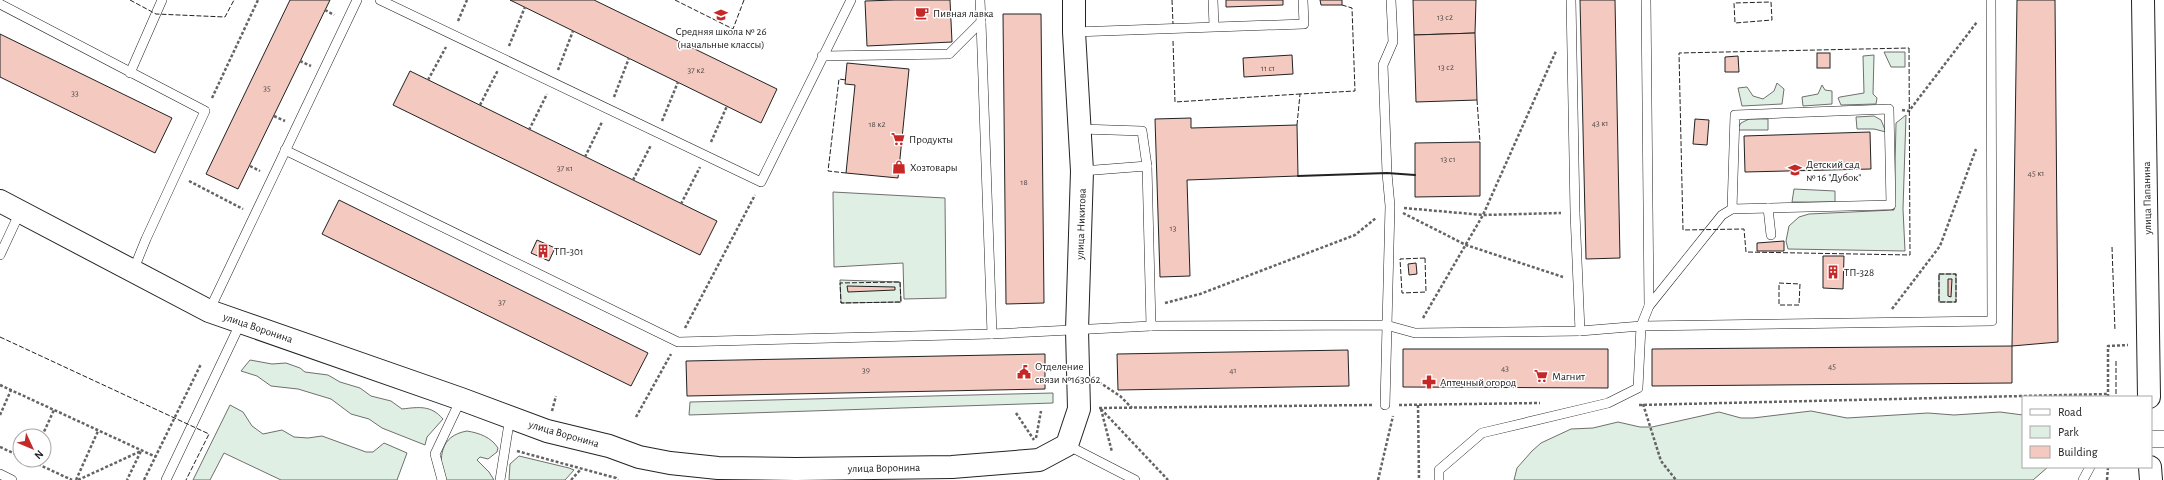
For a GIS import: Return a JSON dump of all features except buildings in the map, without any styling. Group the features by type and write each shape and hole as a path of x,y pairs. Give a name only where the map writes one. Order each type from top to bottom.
{"street":[{"name":"улица Никитова","path":"1067,446 1079,409 1077,330 1082,171 1081,129 1074,32 1074,0"},
{"name":"улица Папанина","path":"2143,0 2149,396"},
{"name":"улица Воронина","path":"0,201 209,310 547,431 608,446 638,457 670,463 718,468 952,471 1039,460 1067,446"},
{"path":"2152,439 2164,439"},
{"path":"2150,468 2151,480"}],"lane":[{"path":"130,73 162,0"},
{"path":"209,310 357,0"},
{"path":"380,0 761,182 851,0"},
{"path":"980,0 992,334"},
{"path":"1213,0 1214,26"},
{"path":"1074,32 1304,24 1303,0"},
{"path":"1385,405 1390,206 1387,173 1383,65 1393,42 1391,0"},
{"path":"1571,0 1575,213 1580,331"},
{"path":"1646,0 1649,306"},
{"path":"285,150 678,342 992,334 1151,326 1386,325 1415,333 1580,331 1641,326 1992,321 1991,1"},
{"path":"0,4 130,73 206,111 133,271"},
{"path":"822,56 949,54 981,22"},
{"path":"1440,480 1439,470 1482,433 1608,403 1638,388 1641,326 1649,306 1722,215 1732,209 1891,205 1889,109 1735,115 1732,209"},
{"path":"1081,129 1142,131 1147,166 1151,326"},
{"path":"1082,171 1147,166"},
{"path":"1768,208 1771,235"},
{"path":"0,255 20,212"},
{"path":"166,480 241,322"},
{"path":"442,480 435,454 461,399"},
{"path":"500,480 510,417"},
{"path":"1067,446 1135,480"},
{"path":"2083,480 2089,468"},
{"path":"0,474 12,480"}],"path":[{"path":"206,111 258,0"},
{"path":"1889,109 1909,111 1991,1"},
{"path":"1415,333 1483,215 1557,50"},
{"path":"1882,322 1940,246 1978,145"},
{"path":"176,175 254,215"},
{"path":"636,417 678,342 761,182"},
{"path":"1390,206 1466,245 1578,282"},
{"path":"1151,307 1200,294 1355,235 1390,206 1483,215 1575,213"},
{"path":"2108,346 2108,396"},
{"path":"144,480 201,364"},
{"path":"1099,382 1115,392 1133,408"},
{"path":"0,385 156,457"},
{"path":"1638,388 1661,461 1676,480"},
{"path":"0,415 11,390"},
{"path":"1644,405 2022,398"},
{"path":"1418,404 1419,480"},
{"path":"1116,470 1101,408 1168,480"},
{"path":"46,428 54,410"},
{"path":"1016,413 1036,442 1041,411"},
{"path":"1378,480 1394,412"},
{"path":"77,480 98,431"},
{"path":"0,447 12,452"},
{"path":"505,448 616,478 618,480"},
{"path":"77,480 141,451"},
{"path":"127,480 141,451"},
{"path":"47,468 72,480"},
{"path":"2107,480 2108,468"},
{"path":"571,480 581,469"}],"green space":[{"path":"1884,52 1905,52 1905,67 1891,67"},
{"path":"1874,55 1873,94 1877,98 1876,104 1841,105 1838,98 1864,93 1863,56"},
{"path":"1777,83 1784,89 1782,104 1742,106 1738,88 1747,87 1753,96 1763,99 1774,91"},
{"path":"1822,85 1825,90 1832,91 1832,104 1803,106 1802,97 1818,94"},
{"path":"1906,115 1903,209 1905,251 1788,249 1786,241 1789,226 1799,217 1809,214 1894,210 1896,123"},
{"path":"1874,116 1881,120 1886,132 1874,129 1857,129 1856,117"},
{"path":"1749,119 1768,119 1768,130 1737,130 1741,123"},
{"path":"1794,189 1835,191 1835,202 1792,202"},
{"path":"833,192 945,198 946,298 904,299 903,263 834,267"},
{"path":"1939,274 1956,274 1956,302 1939,302"},
{"path":"840,280 900,282 901,302 841,303"},
{"path":"250,360 272,364 286,363 300,368 305,372 328,375 340,382 360,388 371,396 391,401 402,409 429,409 434,411 443,419 427,437 425,445 382,428 369,419 351,414 331,399 298,389 271,386 257,376 241,371"},
{"path":"1053,393 1053,403 689,415 690,402"},
{"path":"230,405 243,412 252,426 263,434 282,430 294,437 308,438 322,436 366,452 373,452 384,443 407,453 397,480 281,480 224,453 210,480 193,480"},
{"path":"1811,411 1847,418 1928,413 1954,415 2000,412 2022,415 2022,468 2047,468 2033,480 1514,480 1517,468 1532,451 1541,443 1571,429 1593,428 1618,422 1640,427 1652,427 1719,412 1741,418"},
{"path":"467,431 484,436 492,441 498,448 497,452 488,459 480,457 477,460 489,472 494,480 442,480 441,463 443,449 446,443 458,434"},
{"path":"519,456 574,470 565,480 509,480 510,464"}],"fence":[{"path":"130,0 156,14 225,17 234,0"},
{"path":"675,0 733,29 744,0"},
{"path":"1172,0 1173,24"},
{"path":"1771,2 1772,20 1735,23 1734,3 1771,2"},
{"path":"1297,125 1300,94 1355,91 1352,8 1342,5"},
{"path":"1173,41 1175,102 1300,94"},
{"path":"1909,48 1910,255 1746,252 1744,229 1683,230 1679,53 1909,48"},
{"path":"846,80 839,79 828,171 846,173"},
{"path":"1477,100 1480,142"},
{"path":"2112,247 2115,331"},
{"path":"1425,258 1426,292 1402,293 1400,259 1425,258"},
{"path":"1939,274 1956,274 1956,302 1939,302 1939,274"},
{"path":"900,282 901,302 841,303 840,283 900,282"},
{"path":"1779,283 1800,284 1799,305 1779,305 1779,283"},
{"path":"0,337 209,434 186,480"},
{"path":"2116,361 2116,396"}],"wall":[{"path":"1298,176 1387,173 1415,175"}],"place":[{"name":"Пивная лавка","path":"922,13"},
{"name":"Средняя школа № 26 (начальные классы)","path":"721,15"},
{"name":"Продукты","path":"898,139"},
{"name":"Хозтовары","path":"899,167"},
{"name":"Детский сад № 16 \"Дубок\"","path":"1795,170"},
{"name":"ТП-301","path":"543,251"},
{"name":"ТП-328","path":"1833,272"},
{"name":"Отделение связи №163062","path":"1024,372"},
{"name":"Магнит","path":"1541,376"},
{"name":"Аптечный огород","path":"1429,382"}]}
